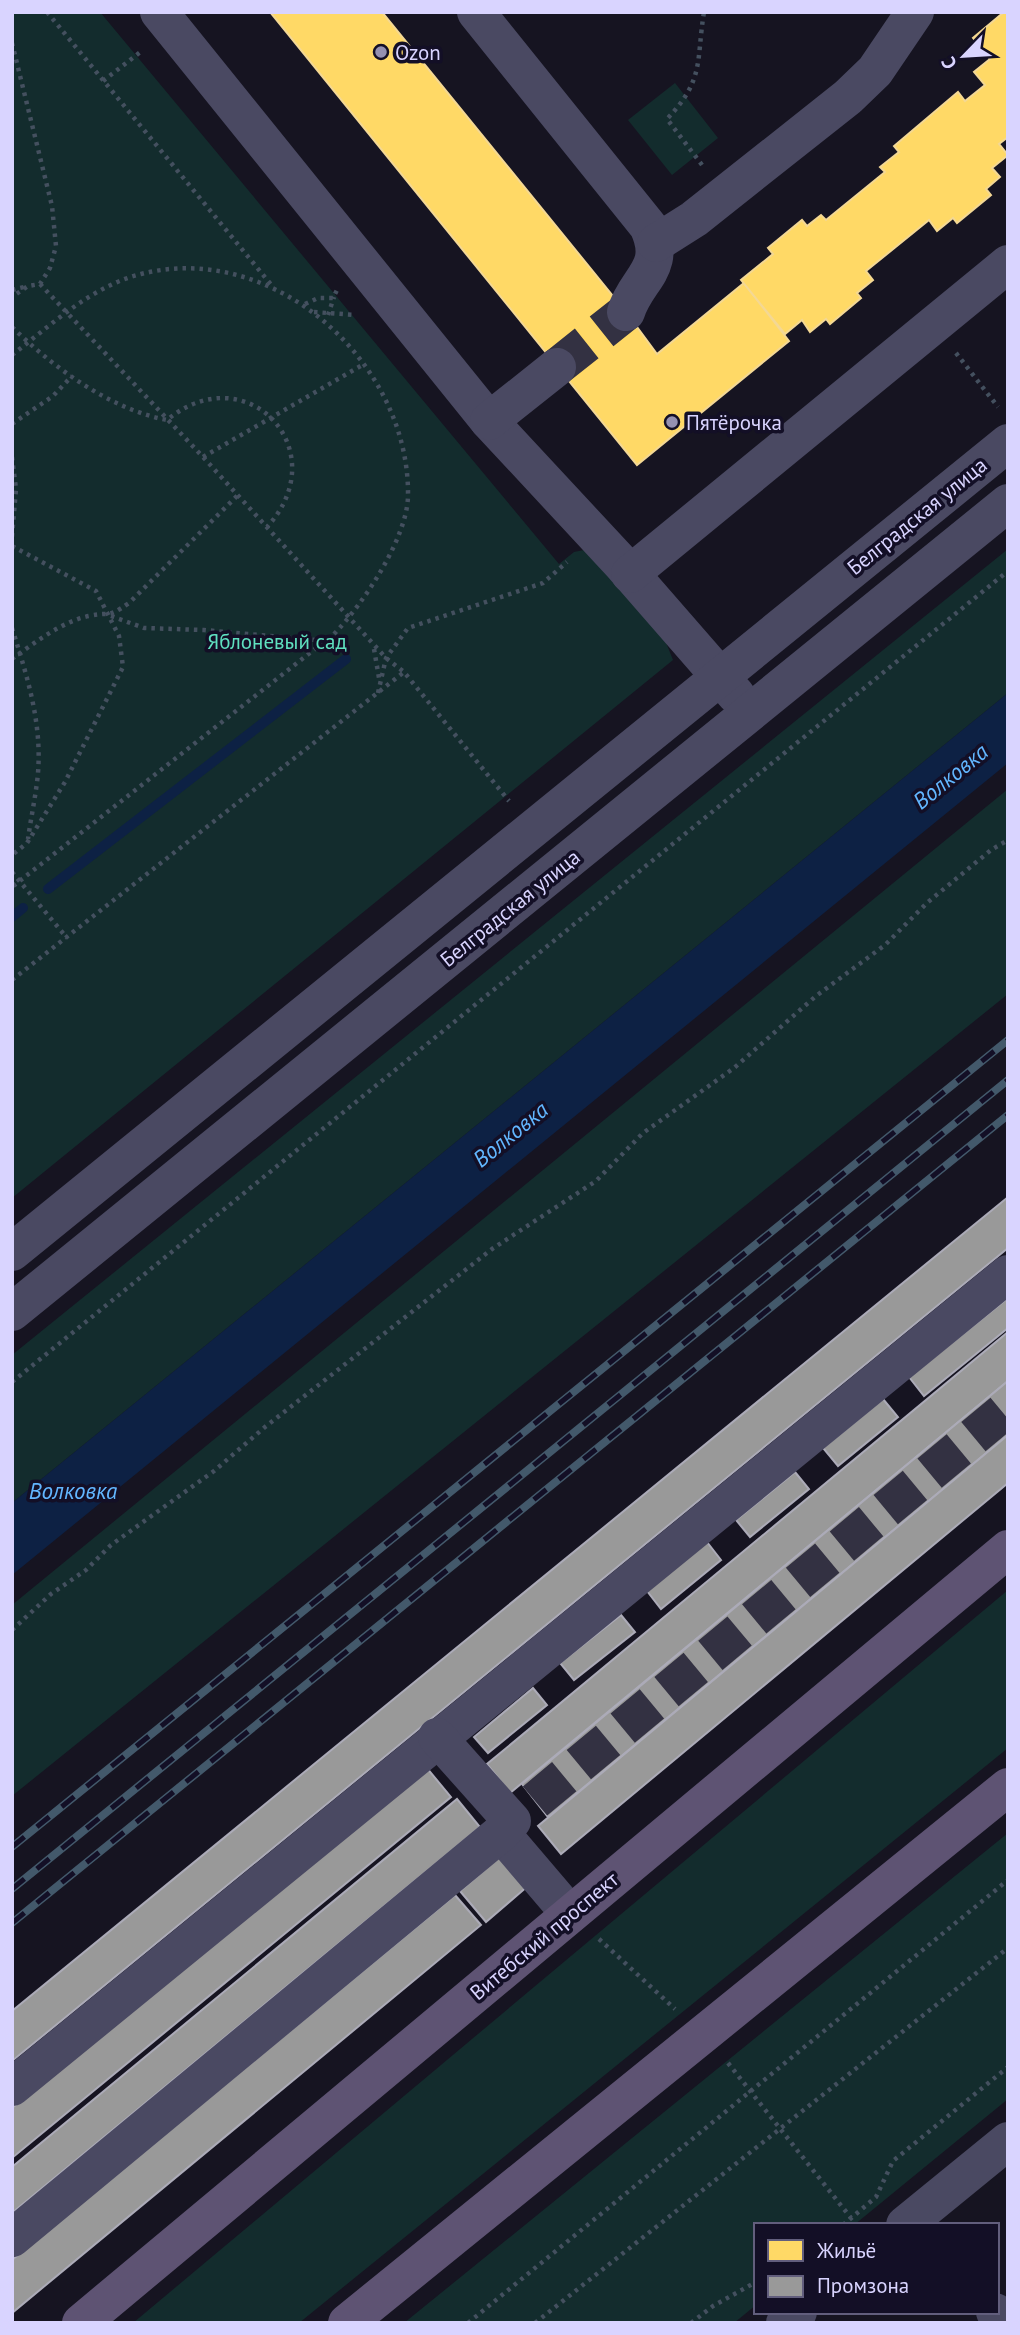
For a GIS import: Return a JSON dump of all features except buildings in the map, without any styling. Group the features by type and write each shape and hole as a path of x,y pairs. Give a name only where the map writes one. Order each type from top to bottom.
{"main road":[{"name":"Витебский проспект","path":"81,2323 1008,1549"},
{"path":"347,2323 1008,1787"}],"street":[{"path":"476,12 648,226 656,243 650,274 631,296 626,312"},
{"path":"656,243 694,219 848,97 874,71 915,12"},
{"path":"165,20 489,421 630,574 750,712"},
{"path":"630,574 1008,264"},
{"path":"489,421 558,367"},
{"name":"Белградская улица","path":"12,1252 720,676 1005,428"},
{"name":"Белградская улица","path":"12,1312 1008,503"},
{"path":"12,2087 1008,1274"},
{"path":"438,1737 516,1818 570,1914"},
{"path":"12,2238 516,1818"},
{"path":"916,2221 1008,2141"}],"path":[{"path":"47,12 274,288"},
{"path":"667,119 685,100 692,85 700,61 704,12"},
{"path":"103,81 165,20"},
{"path":"12,43 52,206 56,246 50,268 40,284 12,290"},
{"path":"12,355 68,312 110,285 140,274 167,269 216,272 274,288 305,304 365,364 378,383 402,451 408,497 405,517 393,545 349,619 326,641 12,887"},
{"path":"40,284 203,457 373,645 404,672 509,801"},
{"path":"12,297 28,286"},
{"path":"934,324 1005,428"},
{"path":"12,327 72,376 142,415 167,420"},
{"path":"203,457 365,364"},
{"path":"12,425 53,396 72,376"},
{"path":"167,420 182,407 219,397 238,399 257,407 272,418 285,435 294,474 290,494 281,512 267,528"},
{"path":"12,457 16,489 12,537"},
{"path":"110,616 129,603 238,495"},
{"path":"378,693 386,658 408,628 543,583 596,537"},
{"path":"12,546 96,590 119,636 123,667 65,782 27,843 12,855"},
{"path":"12,1382 1008,571"},
{"path":"12,659 47,635 90,615 110,616 144,628 204,630 326,641"},
{"path":"12,628 32,690 39,752 27,843"},
{"path":"373,645 379,663 378,693"},
{"path":"12,981 404,672"},
{"path":"12,1630 51,1594 86,1570 111,1545 214,1471 264,1427 387,1335 492,1249 596,1181 643,1133 734,1068 816,996 885,945 928,902 990,850 1008,841"},
{"path":"12,872 67,938"},
{"path":"468,2323 1008,1880"},
{"path":"535,2323 1008,1948"},
{"path":"845,2223 876,2197 893,2161 1008,2067"},
{"path":"691,2323 713,2306 754,2283"}],"green space":[{"name":"Яблоневый сад","path":"12,12 100,12 559,564 574,552 584,550 661,630 673,660 12,1198"},
{"path":"675,83 718,138 672,175 628,120"},
{"path":"1008,549 1008,693 12,1503 12,1355"},
{"path":"1008,789 1008,994 12,1796 12,1605"},
{"path":"1008,1590 1008,1748 299,2323 133,2323"},
{"path":"1008,1833 1008,2099 856,2223 754,2223 754,2307 734,2323 404,2323"}],"water":[{"name":"Волковка","path":"1008,693 1008,763 12,1575 12,1503"}],"waterway":[{"path":"48,889 346,659"},
{"path":"12,917 23,908"}],"tunnel":[{"path":"557,367 626,312"},
{"path":"535,1801 1008,1408"}],"railway":[{"path":"12,1847 1008,1040"},
{"path":"12,1889 1008,1080"},
{"path":"12,1923 1008,1115"}],"place":[{"name":"Ozon","path":"381,52"},
{"name":"Пятёрочка","path":"672,422"}]}
